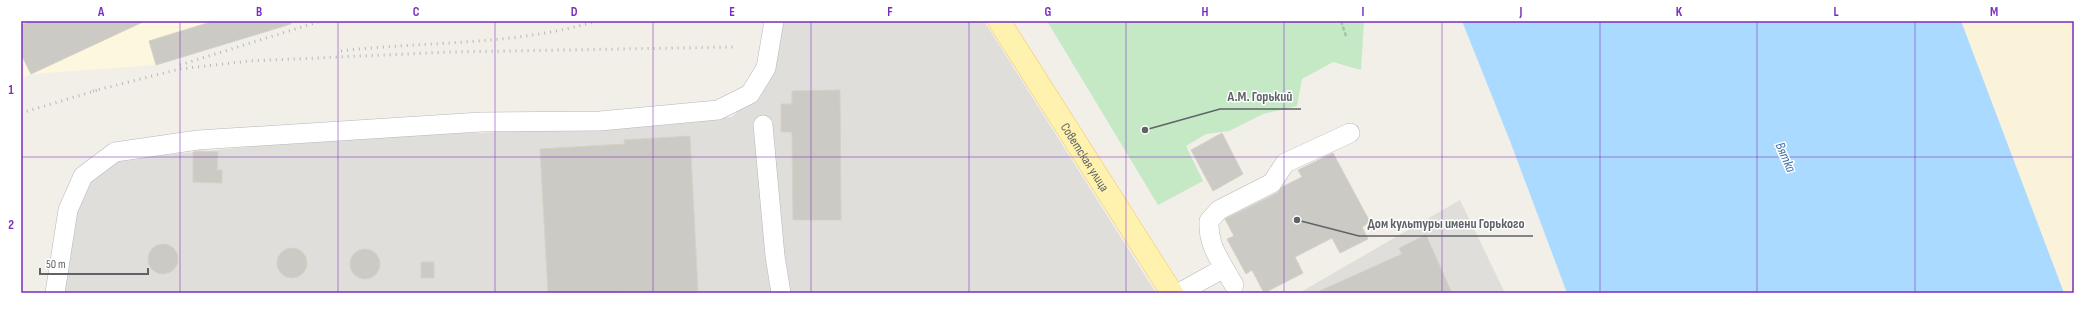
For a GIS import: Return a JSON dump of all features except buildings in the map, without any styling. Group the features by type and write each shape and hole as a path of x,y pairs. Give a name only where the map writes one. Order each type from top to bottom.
{"main road":[{"name":"Советская улица","path":"999,21 1172,293"}],"street":[{"path":"55,293 68,210 83,176 115,152 198,140 481,122 600,121 718,110 750,94 766,68 774,21"},
{"path":"763,125 775,256 781,293"},
{"path":"1234,285 1211,244 1208,233 1209,221 1219,210 1272,182 1284,162 1350,133"},
{"path":"1179,293 1224,268"}],"path":[{"path":"1342,21 1346,36"}],"shaded area":[{"path":"21,21 300,21 156,65 31,74 21,79"},
{"path":"779,21 984,21 1156,293 52,293 67,236 92,176 113,160 392,133 481,133 732,117 767,81"},
{"path":"1460,200 1505,293 1299,293"}],"green space":[{"path":"1047,21 1364,21 1361,70 1333,62 1302,79 1297,106 1263,114 1229,131 1206,134 1186,146 1203,181 1158,205"}],"sand":[{"path":"1961,21 2074,21 2074,293 2064,293"}],"water":[{"name":"Вятка","path":"1462,21 1961,21 2064,293 1567,293 1510,141"}],"railway":[{"path":"180,65 321,21"},
{"path":"341,51 502,39 566,29 597,21"},
{"path":"93,91 180,69 249,61 451,52 733,47"},
{"path":"21,113 98,90"}],"place":[{"name":"А.М. Горький","path":"1145,130"},
{"name":"Дом культуры имени Горького","path":"1297,220"}]}
